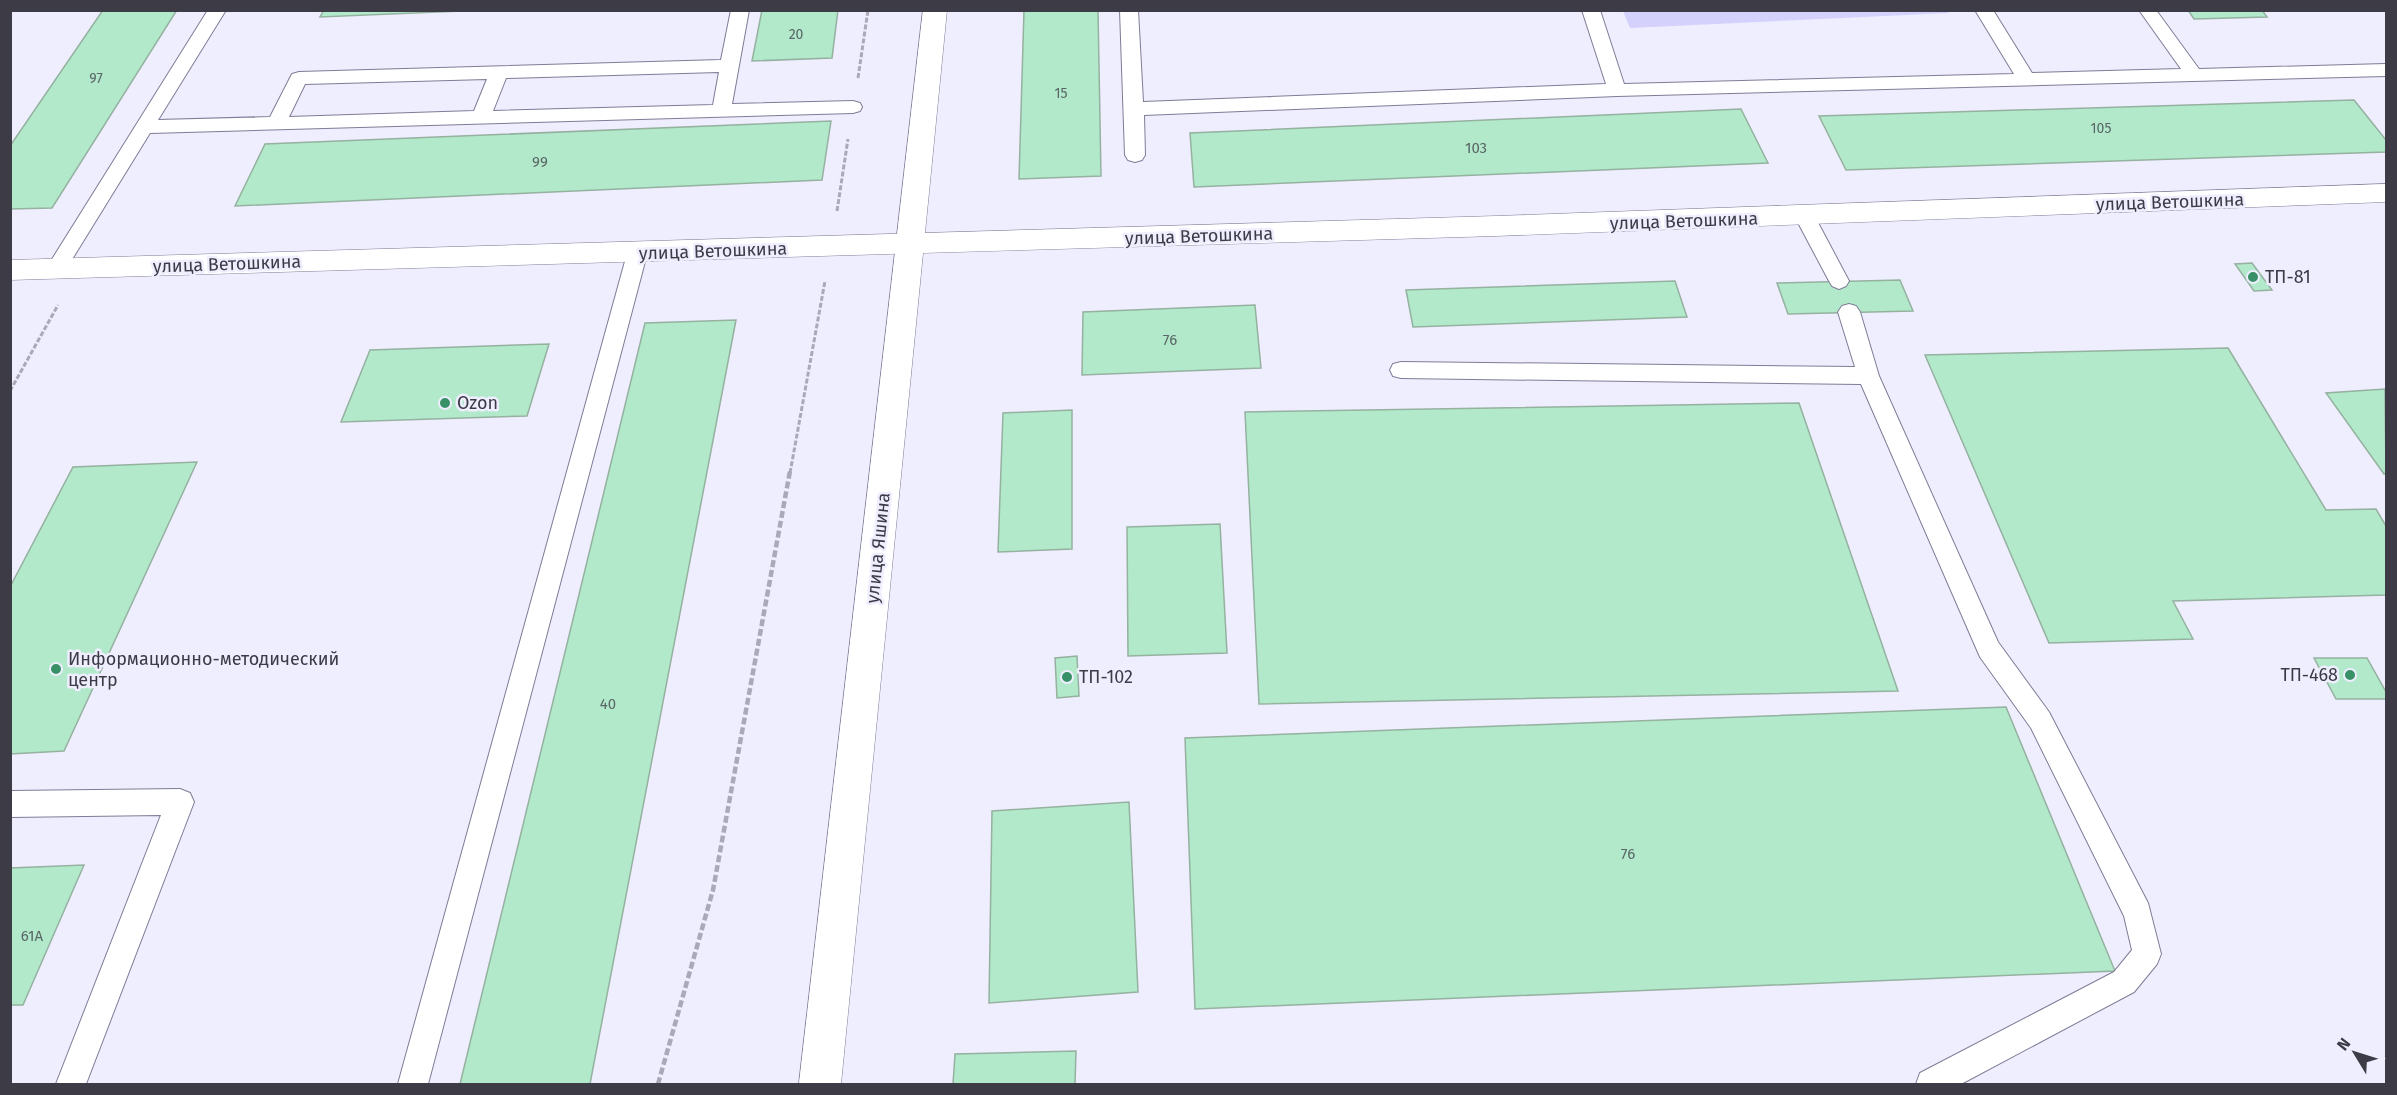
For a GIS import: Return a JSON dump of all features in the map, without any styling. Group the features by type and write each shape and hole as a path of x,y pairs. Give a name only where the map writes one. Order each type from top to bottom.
{"street":[{"name":"улица Яшина","path":"820,1084 935,10"},
{"name":"улица Ветошкина","path":"10,270 637,254 1805,217 2386,193"}],"lane":[{"path":"67,269 144,127 217,10"},
{"path":"721,111 740,10"},
{"path":"1129,10 1135,155"},
{"path":"1591,10 1617,90"},
{"path":"1984,10 2027,80"},
{"path":"2147,10 2194,75"},
{"path":"276,123 299,78 729,66"},
{"path":"1134,109 1617,90 2386,70"},
{"path":"481,118 499,72"},
{"path":"144,127 854,107"},
{"path":"1805,217 1839,281"},
{"path":"413,1084 637,254"},
{"path":"1849,312 1868,376 1989,649 2040,720 2138,913 2147,954 2124,982 1931,1084"},
{"path":"1401,370 1868,376"},
{"path":"10,804 180,802 71,1084"}],"path":[{"path":"658,1084 713,890 831,248 868,10"},
{"path":"10,391 67,269"}],"shaded area":[{"path":"1947,10 1949,13 1630,28 1623,11"}],"building":[{"path":"103,10 177,10 52,208 10,209 10,146"},
{"path":"324,10 486,10 320,17"},
{"path":"762,10 838,10 832,58 752,61"},
{"path":"1024,10 1098,10 1101,176 1019,179"},
{"path":"2188,10 2262,10 2267,17 2194,19"},
{"path":"2354,100 2386,140 2386,152 1846,170 1819,116"},
{"path":"1741,109 1768,163 1194,187 1190,133"},
{"path":"831,121 822,180 235,206 265,144"},
{"name":"ТП-81","path":"2252,263 2272,290 2254,291 2235,264"},
{"path":"1900,280 1913,311 1788,314 1777,283"},
{"path":"1675,281 1687,317 1413,327 1406,290"},
{"path":"1255,305 1261,368 1082,375 1083,312"},
{"path":"736,320 590,1084 460,1084 645,323"},
{"path":"549,344 527,416 341,422 370,350"},
{"path":"2228,348 2326,510 2376,509 2386,526 2386,595 2173,601 2193,639 2049,643 1925,355"},
{"path":"2385,389 2386,473 2384,474 2326,393"},
{"path":"1799,403 1898,691 1259,704 1245,412"},
{"path":"1072,410 1072,549 998,552 1003,413"},
{"name":"Информационно-методический центр","path":"197,462 64,751 10,754 10,587 73,467"},
{"path":"1220,524 1227,653 1128,656 1127,527"},
{"name":"ТП-102","path":"1077,656 1079,696 1057,698 1055,658"},
{"name":"ТП-468","path":"2314,658 2367,658 2386,692 2386,699 2336,699"},
{"path":"2006,707 2115,971 1195,1009 1185,738"},
{"path":"1129,802 1138,992 989,1003 992,811"},
{"path":"84,865 23,1005 10,1005 10,868"},
{"path":"1076,1051 1075,1084 953,1084 955,1054"}],"place":[{"name":"ТП-81","path":"2253,277"},
{"name":"Ozon","path":"445,403"},
{"name":"Информационно-методический центр","path":"56,669"},
{"name":"ТП-468","path":"2350,675"},
{"name":"ТП-102","path":"1067,677"}]}
